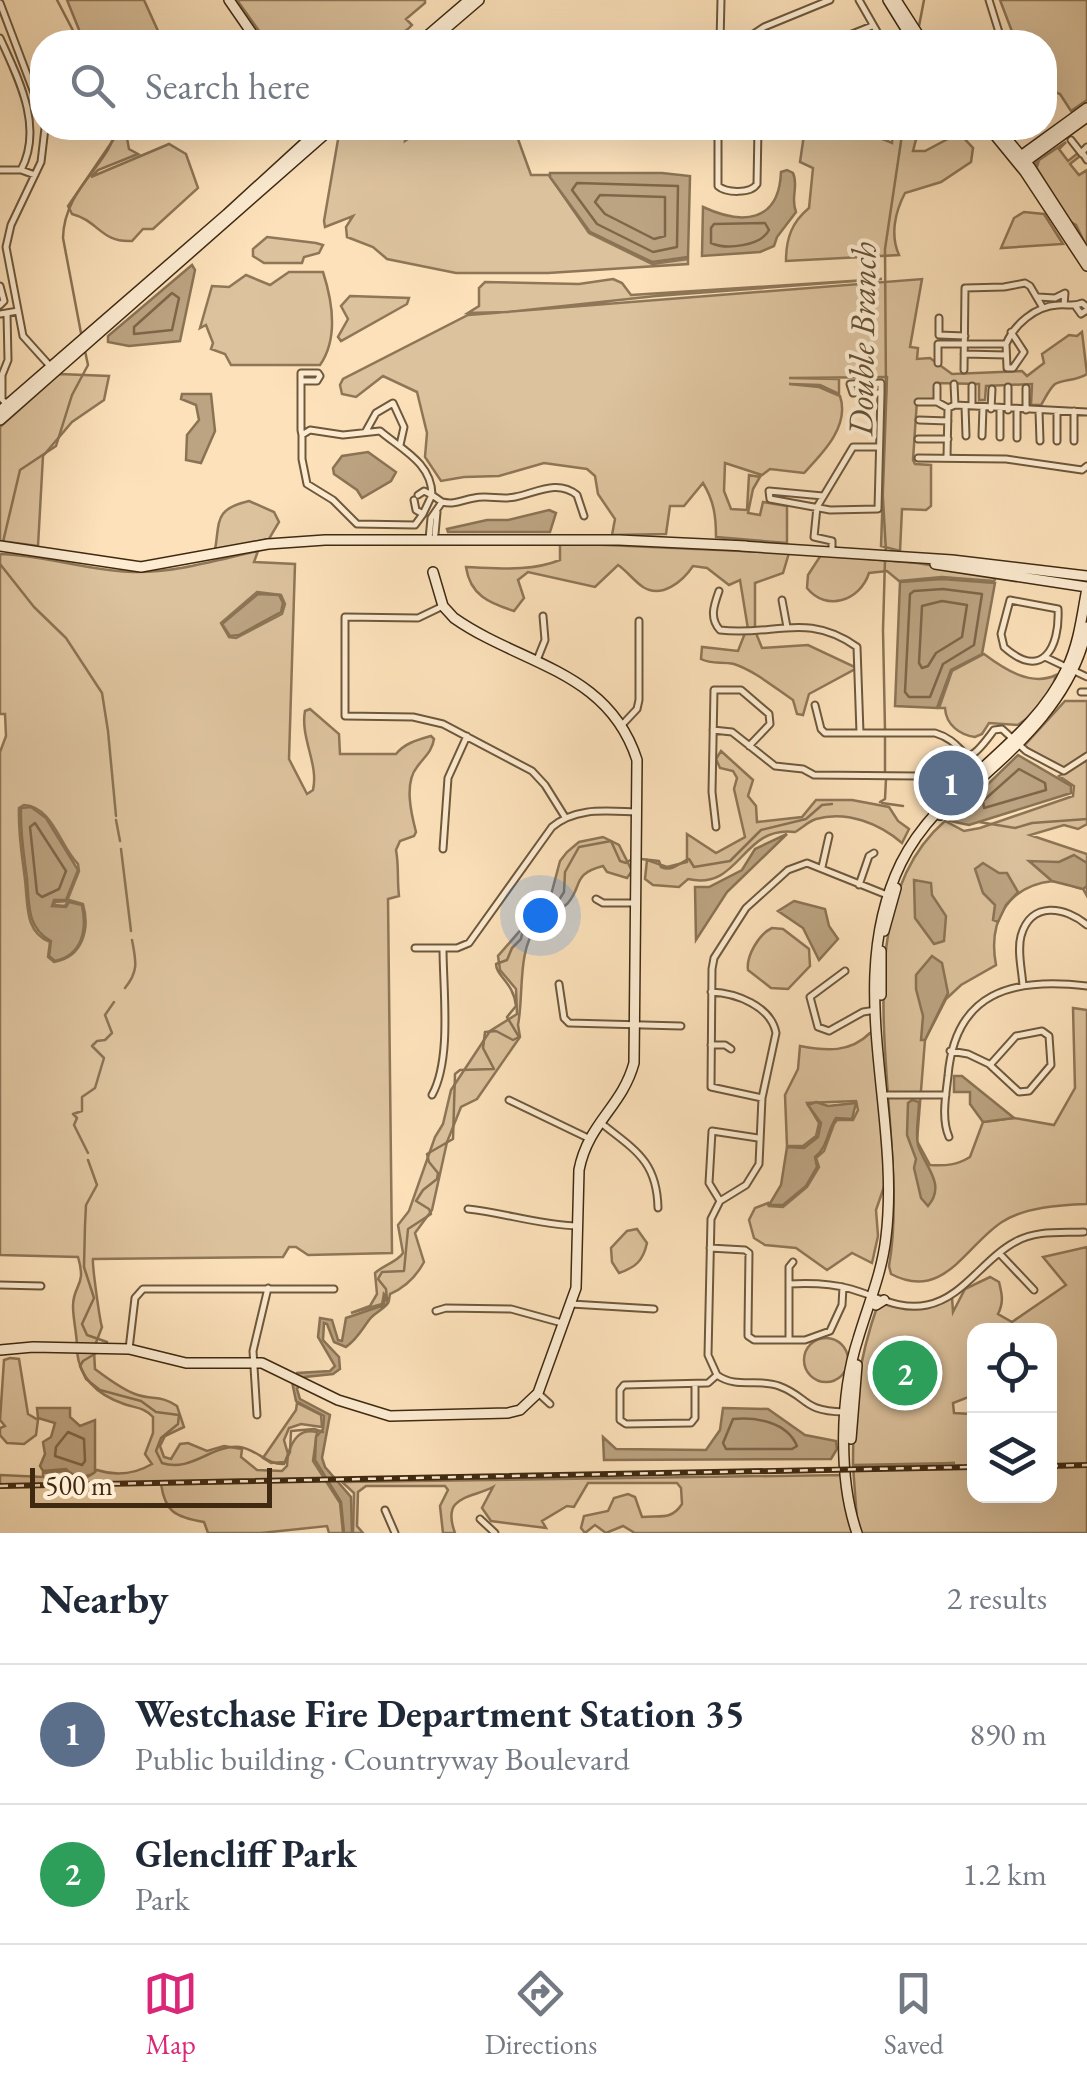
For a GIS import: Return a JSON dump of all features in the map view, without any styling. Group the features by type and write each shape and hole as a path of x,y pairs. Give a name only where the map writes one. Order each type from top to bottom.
{"street":[{"path":"229,0 250,30"},
{"path":"435,30 479,0"},
{"path":"720,30 721,0"},
{"path":"764,30 830,0"},
{"path":"858,0 875,30"},
{"path":"989,0 998,30"},
{"path":"0,2 30,82"},
{"path":"894,2 908,30"},
{"path":"894,2 914,30"},
{"path":"442,30 464,7"},
{"path":"862,30 872,26"},
{"path":"12,34 0,39 30,116 29,150 22,170"},
{"path":"1057,132 1087,108"},
{"path":"1057,137 1087,117"},
{"path":"45,140 35,175 3,247 27,342 53,370"},
{"path":"53,370 307,140"},
{"path":"4,405 53,370 318,140"},
{"path":"718,140 718,186 724,190 749,190 757,184 758,140"},
{"path":"1001,140 1021,161"},
{"path":"1006,140 1086,261"},
{"path":"1021,161 1047,140"},
{"path":"1021,161 1052,140"},
{"path":"1071,140 1085,157"},
{"path":"1085,157 1087,147"},
{"path":"0,170 22,170 35,175"},
{"path":"964,370 966,288 1025,283 1043,308"},
{"path":"0,286 4,301 0,305"},
{"path":"1038,298 1054,298 1065,292 1064,305"},
{"path":"1011,332 1024,352 1013,368 1006,368 1006,344 1011,332 1043,308 1076,306 1079,314 1087,310"},
{"path":"0,420 4,405 1,375 8,360 4,314 18,311"},
{"path":"938,363 939,318"},
{"path":"938,336 1006,344"},
{"path":"938,344 964,340"},
{"path":"964,354 1006,355"},
{"path":"301,381 302,459 307,484 333,500 357,524 410,527 419,522 432,495 432,484 416,457 380,431 343,435 310,430 302,435"},
{"path":"823,496 769,491 770,498 817,507 878,509 881,382 850,384 853,393 880,394"},
{"path":"947,458 954,384"},
{"path":"937,386 937,402"},
{"path":"966,436 972,386"},
{"path":"1000,436 1008,387"},
{"path":"992,388 992,409"},
{"path":"1026,388 1026,410"},
{"path":"918,402 1087,412"},
{"path":"366,431 376,412 393,403 404,427 399,446"},
{"path":"982,436 983,407"},
{"path":"1017,410 1017,438"},
{"path":"1039,411 1040,441"},
{"path":"1057,411 1057,441"},
{"path":"1074,412 1074,441"},
{"path":"919,420 948,421"},
{"path":"918,439 948,439"},
{"path":"832,552 832,540 814,537 817,507 853,447 879,447"},
{"path":"918,458 1006,460 1082,470 1087,466"},
{"path":"423,514 416,510 416,497 424,492 442,502 512,498 541,488 567,488 578,495 584,516"},
{"path":"436,538 437,512 442,502"},
{"path":"0,548 131,570 274,544 325,540 695,543 1087,576"},
{"path":"0,548 12,546 125,566 274,544"},
{"path":"987,568 1087,587 1071,669"},
{"path":"0,1350 128,1349 192,1363 267,1364 338,1400 390,1416 508,1414 520,1410 538,1393 576,1288 579,1170 588,1138 630,1076 637,1025 637,760 622,726 586,687 468,627 443,606 433,572"},
{"path":"719,591 713,608 714,623 720,630 814,627 857,648 860,733"},
{"path":"782,600 787,627"},
{"path":"1010,600 1058,609 1054,638 1046,657 1027,663 1004,647 1001,634 1010,600"},
{"path":"443,606 418,618 345,618 345,714 426,718 467,736 532,772 546,785 564,817"},
{"path":"537,660 545,640 542,616"},
{"path":"622,726 639,700 640,622"},
{"path":"857,1533 852,1517 848,1412 852,1361 875,1297 888,1204 876,943 890,896 918,834 1041,716 1071,669 1087,628"},
{"path":"1046,657 1087,677"},
{"path":"716,827 712,792 714,690 742,690 772,719 750,746"},
{"path":"815,705 822,732 936,733 971,755 981,750 997,729 1006,730 1026,751 1064,771 1087,756"},
{"path":"713,730 732,732 775,766 814,775 916,776 930,780 951,801"},
{"path":"443,849 448,778 467,736"},
{"path":"890,896 951,801"},
{"path":"415,948 457,948 474,938 552,828 564,817 590,811 638,812"},
{"path":"822,867 829,836"},
{"path":"858,885 869,856 874,853"},
{"path":"762,1098 714,1090 710,1083 714,958 746,908 792,867 808,863 822,867 890,896"},
{"path":"596,899 603,903 638,903"},
{"path":"1023,986 1020,944 1022,932 1033,917 1050,909 1062,910 1087,926"},
{"path":"432,1095 439,1083 443,1060 443,948"},
{"path":"845,971 810,998 818,1027 830,1031 864,1012 879,1010"},
{"path":"559,984 562,1010 569,1023 681,1026"},
{"path":"949,1137 946,1095 950,1051 959,1026 976,1006 998,992 1023,986 1087,986"},
{"path":"711,992 733,994 764,1011 775,1024 776,1033 762,1098 758,1164 746,1185 720,1201 711,1219 708,1355 717,1375 732,1383 777,1385 816,1410 848,1412"},
{"path":"950,1051 968,1054 990,1065 1024,1094 1050,1065 1049,1036 1042,1031 1016,1036 990,1065"},
{"path":"711,1045 726,1045 730,1049"},
{"path":"884,1095 946,1095"},
{"path":"848,1412 894,1217 884,1095"},
{"path":"509,1100 588,1138"},
{"path":"598,1122 645,1160 656,1182 658,1208"},
{"path":"720,1201 710,1184 712,1132 758,1138"},
{"path":"468,1209 544,1224 578,1226"},
{"path":"789,1284 843,1287 909,1306 937,1302 952,1295 1000,1253 1031,1236 1084,1232"},
{"path":"710,1248 745,1250 749,1254 748,1336 754,1340 805,1340 830,1331 842,1305 843,1287"},
{"path":"1000,1253 1034,1290"},
{"path":"789,1340 789,1267 793,1262"},
{"path":"0,1285 41,1286"},
{"path":"128,1349 135,1298 143,1288 334,1289"},
{"path":"258,1415 253,1363 268,1288"},
{"path":"570,1304 654,1308"},
{"path":"436,1311 512,1309 564,1324"},
{"path":"695,1384 695,1418 691,1424 626,1424 620,1420 620,1390 624,1385 708,1383 717,1375"},
{"path":"538,1393 550,1404"},
{"path":"385,1510 395,1533"},
{"path":"480,1519 495,1533"}],"shaded area":[{"path":"67,0 144,0 158,30 79,30"},
{"path":"237,0 425,0 406,19 412,25 405,30 258,30"},
{"path":"1000,0 1087,0 1087,100 1071,111 1057,93 1057,30 1011,30"},
{"path":"113,140 127,140 129,149 138,154 98,170 91,177 169,144 186,154 198,188 153,229 143,229 132,241 113,239 72,214 68,206"},
{"path":"338,140 518,140 531,175 549,175 589,233 652,264 688,259 688,264 548,273 456,273 387,259 373,247 347,237 346,227 353,216 325,227"},
{"path":"803,140 916,140 913,151 925,151 946,140 966,140 973,148 971,162 941,182 905,193 895,224 899,255 786,261 791,231 809,208 813,168 800,162"},
{"path":"1066,142 1059,149 1068,161 1078,153 1080,156 1070,164 1079,175 1087,170 1087,248 1034,164 1037,159 1037,167 1039,160"},
{"path":"1024,212 1044,214 1063,244 1001,248 1014,218"},
{"path":"267,237 323,245 319,253 304,257 302,263 264,263 253,256 253,249"},
{"path":"289,272 323,272 332,320 329,344 320,365 231,365 225,354 211,349 213,343 206,325 200,328 212,286 229,287 246,275 270,285"},
{"path":"613,279 631,295 882,279 468,313 479,306 479,288 485,282 579,284"},
{"path":"922,279 910,347 918,348 917,359 930,358 952,374 1022,371 1027,376 1044,363 1042,354 1069,335 1082,332 1087,374 1055,384 1041,405 1031,405 1032,384 986,386 985,400 979,400 979,384 936,383 935,399 917,400 913,460 915,464 931,465 931,506 926,510 902,509 900,551 881,546 887,377 789,378 839,379 839,394 820,385 789,384 819,387 840,396 842,407 833,438 804,473 770,469 762,475 725,463 724,491 731,509 747,510 749,475 760,477 748,513 760,515 763,502 787,506 787,543 716,537 714,509 703,483 684,506 670,506 666,534 612,535 615,519 598,494 595,476 587,469 544,463 499,476 441,481 425,457 427,433 417,392 383,376 356,397 342,394 340,385 343,379 468,315"},
{"path":"350,296 409,298 407,304 341,341 338,337 348,319 341,306"},
{"path":"59,374 109,376 104,400 72,422 43,456 38,546 0,541 0,427"},
{"path":"249,501 274,512 279,522 269,539 215,550 224,512"},
{"path":"560,543 789,553 783,573 755,583 755,629 748,629 740,580 729,585 707,568 693,566 678,582 657,591 643,587 618,565 595,587 528,572 518,580 524,598 514,611 482,596 468,577 466,567 526,568 560,560"},
{"path":"258,551 254,562 295,564 289,759 307,794 313,790 314,780 305,711 310,709 339,734 340,754 396,754 416,741 431,736 434,739 413,774 410,798 416,832 400,841 396,850 399,896 388,899 392,1253 308,1255 289,1247 283,1257 93,1259 102,1327 94,1348 77,1348 73,1306 81,1274 78,1257 0,1255 0,752 6,736 5,714 0,714 0,554 149,572","holes":["257,592 281,595 285,604 282,614 236,638 229,637 221,623","34,807 49,820 78,864 67,901 54,905 65,906 69,900 83,904 85,932 72,954 54,962 48,957 50,942 36,931 29,916 19,826 19,808"]},
{"path":"821,555 917,563 997,576 994,581 942,577 899,581 887,571 869,573 865,583 850,596 823,600 807,588 808,575"},
{"path":"745,633 756,633 762,648 808,645 857,668 809,694 803,715 797,714 793,700 750,671 701,659 702,647 738,651"},
{"path":"984,654 1028,678 1056,675 1047,698 1025,720 1018,725 989,723 975,737 955,728 945,708 939,708 952,671"},
{"path":"1065,701 1087,701 1087,754 1064,769 1024,746"},
{"path":"721,751 753,780 748,796 756,806 757,822 802,817 816,800 852,800 889,807 909,829 902,843 862,820 839,816 816,819 795,832 763,838 719,876 688,879 679,887 653,885 645,879 647,860 667,867 687,862 687,834 716,853 745,837 734,789 737,778 733,771 720,768 716,759"},
{"path":"1087,760 1087,824 1078,829 1064,825 1030,835 1087,854 1087,896 1083,889 1053,881 1023,890 1004,909 995,935 996,965 961,985 946,999 925,1040 917,1141 930,1165 946,1165 970,1157 983,1122 1014,1118 1054,1125 1075,1088 1073,1008 1087,1010 1087,1204 1043,1208 1011,1217 940,1276 910,1281 891,1274 889,1266 894,1212 884,969 892,912 911,862 945,821 964,831 980,828 1073,796 1074,786 1059,776"},
{"path":"603,837 619,845 632,871 627,878 607,872 603,866 587,873 568,903 537,926 524,960 520,1037 477,1099 461,1107 447,1142 432,1210 415,1233 424,1262 410,1281 390,1294 389,1300 384,1294 382,1304 351,1313 370,1306 377,1294 375,1273 403,1253 398,1225 409,1211 443,1124 451,1090 490,1031 517,1014 516,989 500,970 498,956 551,895 560,861 567,852 579,842"},
{"path":"772,928 783,929 809,949 810,966 788,989 771,988 748,970 754,946"},
{"path":"875,1034 885,1184 876,1210 878,1236 872,1263 852,1253 827,1270 796,1248 765,1245 754,1238 749,1220 755,1208 768,1203 783,1207 807,1187 819,1167 816,1158 824,1151 834,1124 837,1120 853,1120 858,1110 856,1101 807,1103 819,1123 816,1136 803,1146 787,1146 785,1095 798,1069 800,1046 837,1049"},
{"path":"637,1229 647,1243 641,1259 619,1273 612,1262 611,1248 627,1231"},
{"path":"1087,1247 1087,1533 858,1533 853,1466 955,1463 853,1465 858,1383 878,1304 924,1308 952,1297 953,1312 965,1289 990,1277 999,1282 1001,1290 998,1314 1012,1322 1066,1285 1043,1257"},
{"path":"826,1338 841,1345 848,1360 841,1375 826,1382 811,1375 804,1360 811,1345"},
{"path":"94,1351 95,1369 116,1384 177,1406 184,1427 165,1436 160,1446 164,1457 171,1459 180,1444 207,1451 224,1446 242,1449 241,1457 257,1470 282,1471 298,1436 317,1432 313,1461 340,1503 343,1533 329,1533 327,1526 261,1533 208,1533 204,1522 185,1518 168,1507 161,1484 0,1485 0,1475 43,1477 43,1473 66,1471 86,1478 97,1470 125,1473 152,1464 145,1454 153,1433 153,1417 106,1396 92,1385 77,1352"},
{"path":"19,1359 28,1414 38,1420 36,1435 24,1444 7,1443 0,1435 0,1428 5,1426 0,1420 4,1360"},
{"path":"297,1403 321,1415 322,1427 301,1424 289,1428 284,1440 288,1454 285,1462 271,1463 263,1458"},
{"path":"844,1475 855,1533 635,1533 623,1526 606,1533 595,1525 585,1533 581,1528 584,1516 608,1511 614,1498 628,1494 635,1497 642,1517 669,1515 682,1504 677,1483 588,1483 574,1507 567,1506 542,1521 546,1528 491,1521 482,1508 493,1487 455,1505 455,1533 443,1533 440,1506 448,1490 445,1486 366,1486 358,1492 357,1526 363,1533 353,1533 354,1493 342,1482"}],"water":[{"path":"787,170 795,178 796,212 774,246 760,252 702,256 703,207 731,216 756,215 773,202 781,172"},
{"path":"550,173 690,176 688,257 652,262 590,232"},
{"path":"192,265 195,270 180,341 129,346 108,342 108,336"},
{"path":"182,394 211,394 215,431 201,463 186,460 187,435 199,420 196,405 181,399"},
{"path":"368,452 396,472 391,481 362,498 334,474 333,468 342,456"},
{"path":"549,510 556,513 550,532 447,529 487,520 508,520"},
{"path":"942,579 995,583 982,654 951,670 937,708 895,706 900,582"},
{"path":"258,594 279,595 283,603 281,612 230,636 222,624"},
{"path":"1018,755 1071,786 1071,793 969,825 950,821"},
{"path":"31,807 46,818 78,870 66,900 54,900 52,906 66,907 69,902 82,905 81,940 72,953 55,961 49,956 51,941 33,923 29,907 21,808"},
{"path":"787,834 727,892 696,940 695,887 709,887 742,870 755,849"},
{"path":"1074,855 1087,863 1087,886 1083,889 1052,881 1029,861 1059,862"},
{"path":"983,863 999,873 1007,873 1018,892 998,922 993,920 995,905 983,893 975,869"},
{"path":"914,880 931,883 932,895 946,916 944,941 934,944 915,918"},
{"path":"794,901 825,909 829,926 838,939 819,960 803,928 778,911"},
{"path":"932,956 942,963 948,993 925,1040 921,1040 923,1016 916,975"},
{"path":"954,1076 962,1076 1014,1118 983,1122 970,1104 970,1092 954,1092"},
{"path":"816,1102 828,1106 856,1103 852,1119 836,1118 815,1157 817,1167 806,1186 783,1205 769,1205 781,1185 787,1147 804,1148 818,1137 821,1123 808,1105"},
{"path":"919,1102 918,1145 935,1183 928,1206 921,1198 914,1168 916,1159 907,1135 908,1103"},
{"path":"384,1296 388,1303 346,1347 334,1342 324,1323 323,1340 339,1357 340,1369 333,1374 305,1377 297,1389 300,1399 330,1415 322,1458 351,1497 352,1533 344,1533 341,1502 315,1460 316,1437 323,1429 324,1416 296,1401 292,1382 297,1373 330,1371 335,1366 318,1337 320,1318 332,1320 338,1340 342,1341 346,1318 384,1305"},
{"path":"37,1408 70,1408 70,1417 80,1426 95,1420 95,1472 84,1476 66,1469 43,1471 43,1442 51,1437 55,1423 38,1418"},
{"path":"723,1408 768,1409 805,1435 836,1441 837,1449 831,1459 604,1460 603,1437 616,1449 706,1450 720,1430"}],"waterway":[{"path":"57,0 73,30"},
{"name":"Double Branch","path":"919,26 924,0"},
{"path":"81,333 63,238 65,220 79,190 112,140"},
{"name":"Double Branch","path":"886,552 882,481 885,249 901,140"},
{"path":"3,542 20,470 56,446 72,395 88,365 85,351"},
{"name":"Double Branch","path":"885,560 885,730"},
{"path":"0,564 34,607 66,638 102,693 116,816"},
{"name":"Double Branch","path":"885,736 885,772"},
{"name":"Double Branch","path":"880,802 885,799 886,779"},
{"name":"Double Branch","path":"882,803 903,806"},
{"name":"Double Branch","path":"641,859 659,861 661,867 669,868 689,859 694,867 730,861 761,830 806,819 822,805 832,804"},
{"path":"979,822 1015,828 1087,819"},
{"path":"116,820 120,841"},
{"name":"Double Branch","path":"387,1300 386,1289 378,1279 382,1272 404,1271 408,1229 431,1214 416,1201 437,1179 438,1173 427,1154 453,1139 455,1074 460,1070 494,1069 483,1048 485,1032 496,1031 513,1040 519,1037 507,1017 516,1006 515,998 496,964 507,960 521,939 525,918 546,921 564,892 565,872 579,847 611,841 620,861 632,859"},
{"path":"121,849 131,931"},
{"path":"125,988 135,965 132,940"},
{"path":"88,1153 74,1125 77,1118 73,1114 82,1111 82,1097 95,1088 104,1058 92,1046 112,1033 105,1015 114,1002"},
{"path":"88,1160 97,1185 86,1205 84,1267 94,1298 82,1324 87,1335 107,1342 105,1346"},
{"path":"98,1352 80,1366 86,1379 100,1390 141,1401 156,1412 179,1415 178,1424 161,1438 156,1451 162,1463 192,1462 220,1450 240,1447 284,1464 290,1452 291,1431 323,1432"}],"railway":[{"path":"1057,1466 1087,1465"},
{"path":"0,1486 967,1467"}],"place":[{"name":"Westchase Fire Department Station 35","path":"951,783"},
{"name":"Glencliff Park","path":"905,1373"}]}
